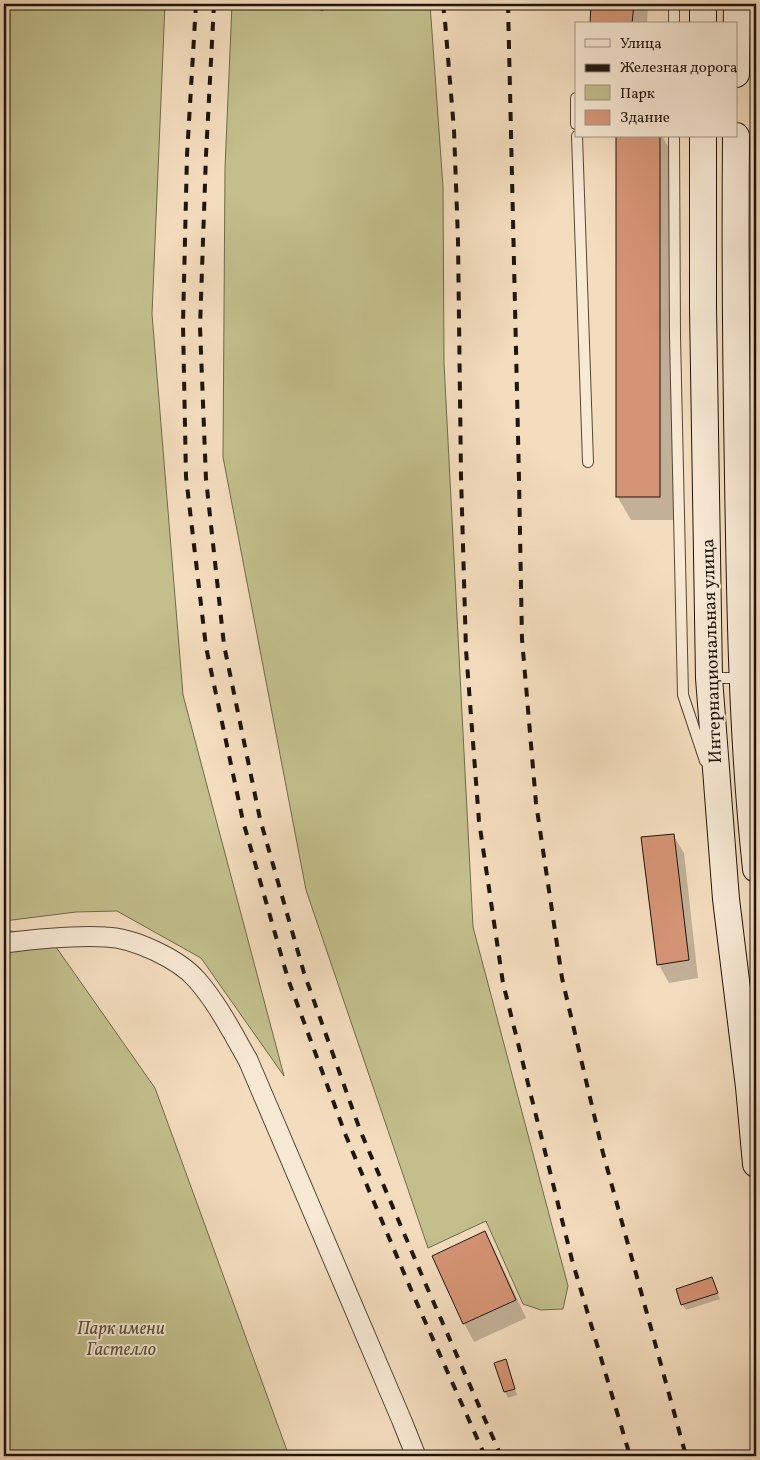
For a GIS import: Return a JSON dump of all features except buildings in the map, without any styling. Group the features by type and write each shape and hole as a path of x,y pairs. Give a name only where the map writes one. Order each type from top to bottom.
{"main road":[{"path":"703,4 703,22"},
{"path":"737,4 737,22"},
{"name":"Интернациональная улица","path":"703,138 709,678 726,899 749,1087 756,1164"},
{"name":"Интернациональная улица","path":"736,138 735,247 742,678 756,869"}],"street":[{"path":"4,942 108,936 139,944 170,958 196,978 217,1005 248,1060 416,1456"}],"lane":[{"path":"674,4 674,22"},
{"path":"577,138 588,462"},
{"path":"674,138 675,336 682,695 718,799"},
{"path":"709,678 742,678"}],"green space":[{"path":"4,4 165,4 152,314 183,695 284,1076 201,958 117,911 76,912 4,921"},
{"path":"232,4 309,4 322,11 331,4 430,4 443,187 444,363 473,927 568,1286 563,1309 541,1310 523,1304 486,1221 428,1248 306,890 223,457 225,168"},
{"name":"Парк имени Гастелло","path":"4,930 49,937 155,1088 289,1456 4,1456"}],"railway":[{"path":"196,4 187,155 183,324 186,477 206,647 243,821 288,979 346,1136 412,1292 485,1456"},
{"path":"214,4 200,327 206,479 224,645 260,819 304,973 360,1130 501,1456"},
{"path":"443,4 454,130 458,240 461,476 466,650 479,821 503,983 572,1260 630,1456"},
{"path":"508,4 522,639 536,803 562,978 603,1153 686,1456"}]}
